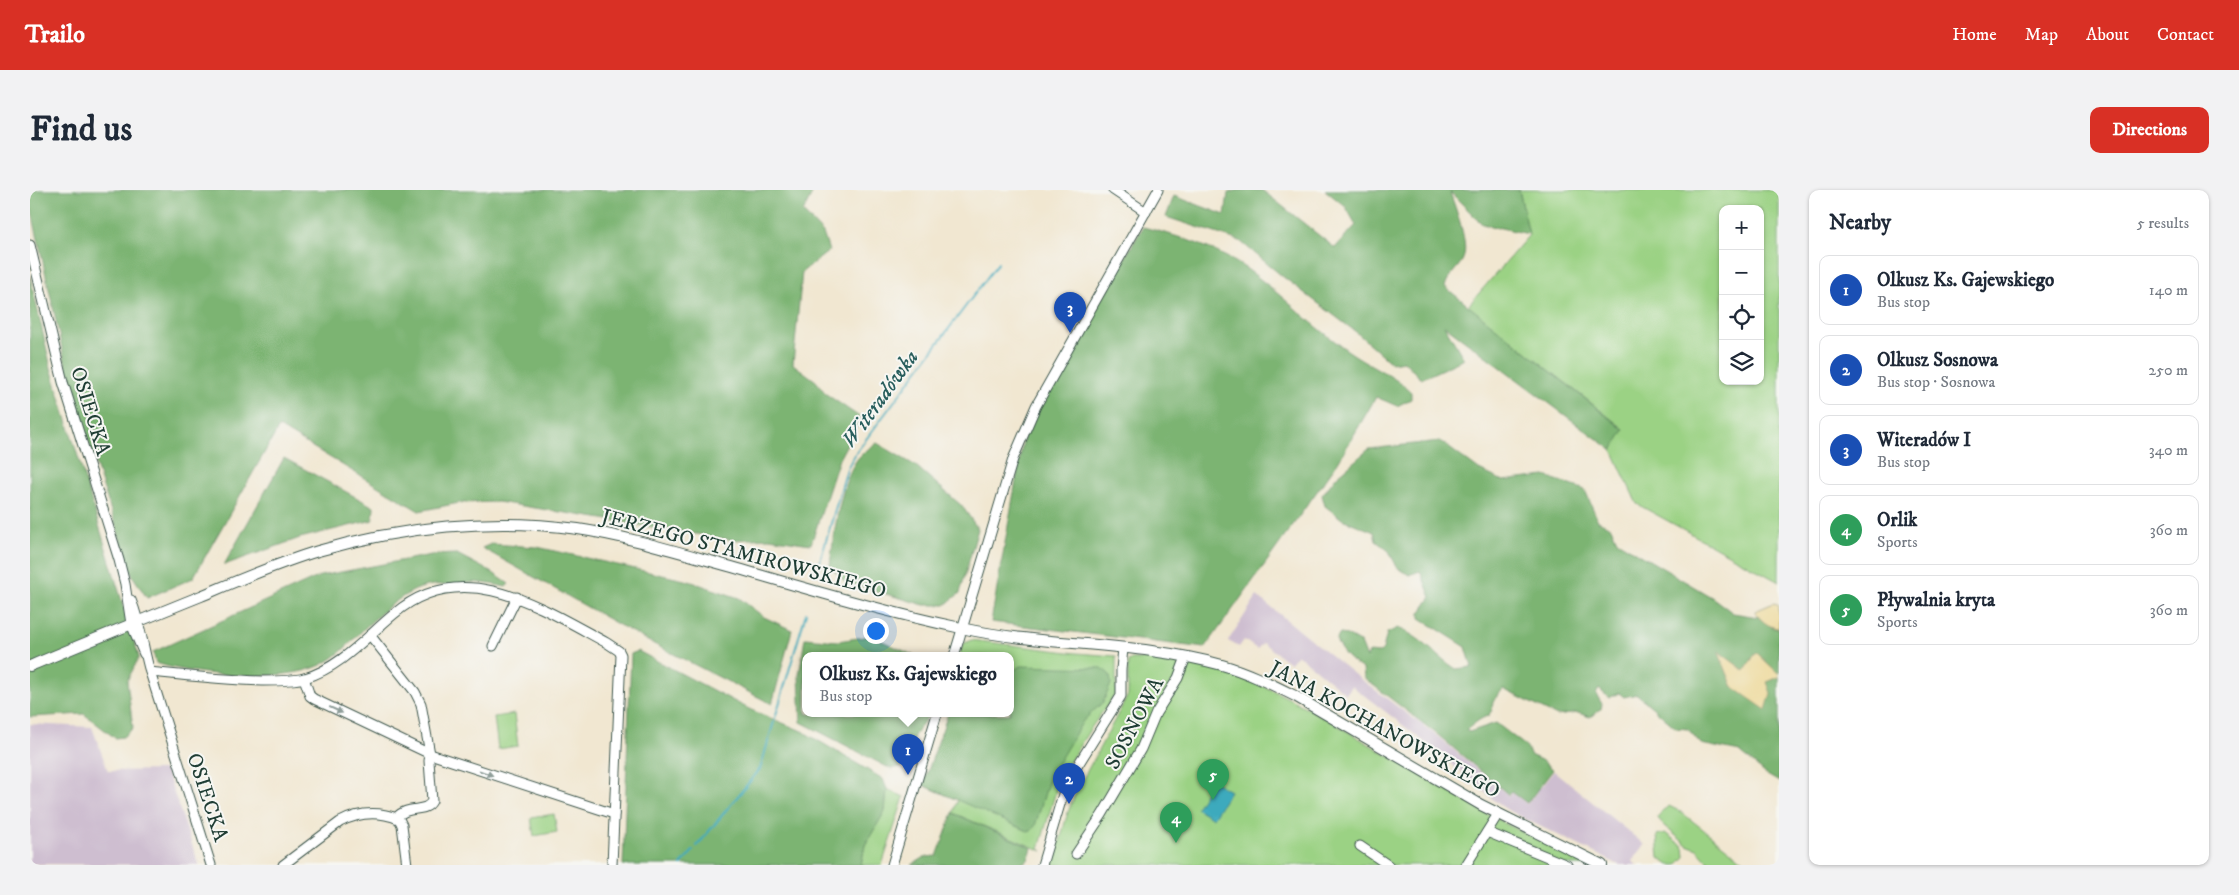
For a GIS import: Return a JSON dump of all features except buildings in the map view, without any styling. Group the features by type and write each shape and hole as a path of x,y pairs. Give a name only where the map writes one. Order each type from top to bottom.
{"main road":[{"name":"JERZEGO STAMIROWSKIEGO","path":"30,666 270,567 317,551 376,537 432,528 494,524 541,525 622,537 808,589 962,629"},
{"name":"JANA KOCHANOWSKIEGO","path":"962,629 1015,638 1123,648 1186,657 1224,666 1270,683 1498,814 1602,865"}],"street":[{"path":"1113,190 1146,212"},
{"path":"955,652 1013,459 1024,430 1044,391 1158,190"},
{"name":"OSIECKA","path":"30,245 63,382 125,584 144,654 212,865"},
{"path":"150,672 227,680 304,678 325,670 405,605 430,592 452,589 476,589 518,597 607,643 621,655 612,865"},
{"path":"493,646 518,597"},
{"path":"370,635 415,692 421,704 430,754 428,761 432,801 426,807 402,811 396,818"},
{"name":"SOSNOWA","path":"1042,865 1066,784 1121,696 1123,648"},
{"name":"SOSNOWA","path":"1076,854 1102,815 1141,749 1156,712 1180,673 1186,657"},
{"path":"304,678 310,696 314,699 430,754 614,814"},
{"path":"892,865 936,717"},
{"path":"283,865 349,817 364,813 396,818 402,825 407,865"},
{"path":"1466,865 1498,814"},
{"name":"JANA KOCHANOWSKIEGO","path":"1487,832 1567,865"},
{"path":"1360,846 1388,865"}],"shaded area":[{"path":"1257,596 1355,675 1437,736 1509,796 1512,793 1527,804 1554,771 1645,845 1632,861 1637,865 1619,865 1511,812 1352,686 1346,694 1297,654 1290,663 1263,643 1257,649 1244,640 1239,647 1228,641"},
{"path":"30,724 92,727 108,771 166,770 199,865 30,864"}],"green space":[{"path":"30,190 814,190 803,212 823,233 829,251 802,272 793,364 816,381 826,394 861,418 839,459 811,544 769,538 733,540 498,502 459,503 419,511 279,427 193,578 147,598 132,575 71,389 30,203"},
{"path":"1238,190 1262,190 1335,248 1356,225 1346,207 1325,190 1519,190 1529,234 1482,224 1450,192 1465,246 1462,261 1450,276 1445,287 1624,430 1612,450 1444,325 1464,359 1421,379 1404,361 1391,363 1356,332 1282,276 1240,241 1166,217 1174,196 1225,215 1228,193"},
{"path":"1519,190 1779,190 1779,582 1637,504 1612,450 1624,429 1468,306 1529,235"},
{"path":"1143,227 1202,245 1242,266 1335,341 1396,380 1411,392 1411,399 1397,406 1376,397 1338,462 1205,648 991,622 1024,435 1046,392"},
{"path":"30,277 51,368 139,657 127,681 133,728 123,737 115,738 84,714 30,717"},
{"path":"1440,441 1479,470 1503,481 1545,476 1585,490 1598,521 1611,527 1617,541 1713,598 1733,613 1758,617 1773,628 1779,628 1779,674 1756,652 1745,671 1719,652 1733,687 1767,682 1779,677 1779,782 1767,775 1740,752 1701,744 1688,729 1676,728 1637,694 1624,697 1619,693 1609,698 1599,689 1596,694 1602,704 1601,709 1590,717 1578,713 1557,716 1503,689 1493,701 1492,710 1488,716 1466,730 1469,732 1496,723 1527,747 1530,755 1541,760 1553,770 1527,803 1512,792 1509,795 1438,735 1364,678 1363,669 1347,657 1338,645 1336,640 1340,634 1347,635 1361,643 1367,658 1369,652 1379,653 1383,649 1387,633 1398,628 1414,636 1456,669 1472,667 1466,647 1420,618 1420,613 1431,597 1420,571 1409,575 1397,567 1389,551 1376,541 1374,532 1342,519 1325,506 1322,495 1337,476 1369,449"},
{"path":"877,443 916,466 962,506 978,529 960,593 945,605 924,605 845,582 830,566 839,507 848,477 861,455"},
{"path":"284,458 374,507 373,520 300,538 224,565"},
{"path":"491,544 537,547 689,581 739,598 764,617 792,630 772,704 646,640 482,548"},
{"path":"457,554 493,573 509,584 506,587 465,583 436,585 415,590 387,608 333,658 305,671 262,676 239,676 173,668 156,663 153,652 320,576 431,555"},
{"path":"871,636 906,652 803,652 805,638 838,641"},
{"path":"971,640 1116,656 1116,693 1063,772 1039,849 1042,851 953,813 958,800 923,785 947,717 1014,717 1014,652 960,652 963,644"},
{"path":"638,651 749,709 802,731 883,779 887,789 885,811 865,845 861,865 623,865 631,654"},
{"path":"802,656 802,717 927,717 914,736 905,766 891,769 801,722 799,675"},
{"path":"1132,659 1163,659 1193,663 1250,680 1277,692 1497,819 1593,865 1053,865 1068,812 1077,790 1128,695 1128,661"},
{"path":"1020,666 1102,668 1110,675 1111,684 1103,702 1083,721 1050,776 1035,826 1030,832 923,785 947,717 1014,717 1014,671"},
{"path":"514,714 518,746 498,749 494,717"},
{"path":"887,789 904,797 882,865 861,865 865,845 885,811"},
{"path":"1669,806 1681,812 1749,865 1712,865 1697,849 1687,845 1663,825 1658,818 1662,811"},
{"path":"953,813 1032,848 1028,860 1019,865 912,865 925,857 937,856"},
{"path":"554,814 557,832 534,836 531,818"},
{"path":"1665,833 1684,847 1685,857 1677,865 1669,865 1659,858 1657,835"}],"sand":[{"path":"1774,603 1779,606 1779,628 1765,623 1755,611"},
{"path":"1718,651 1745,671 1756,652 1779,674 1779,677 1767,682 1771,693 1766,710 1733,687"}],"water":[{"path":"1213,781 1230,791 1213,818 1196,808"}],"waterway":[{"name":"Witeradówka","path":"818,568 847,469 855,454 998,263"},
{"name":"Witeradówka","path":"697,846 760,769 806,613"},
{"name":"Witeradówka","path":"681,865 693,851"}],"place":[{"name":"Witeradów I","path":"1070,333"},
{"name":"Olkusz Ks. Gajewskiego","path":"908,775"},
{"name":"Pływalnia kryta","path":"1213,800"},
{"name":"Olkusz Sosnowa","path":"1069,804"},
{"name":"Orlik","path":"1176,843"}]}
